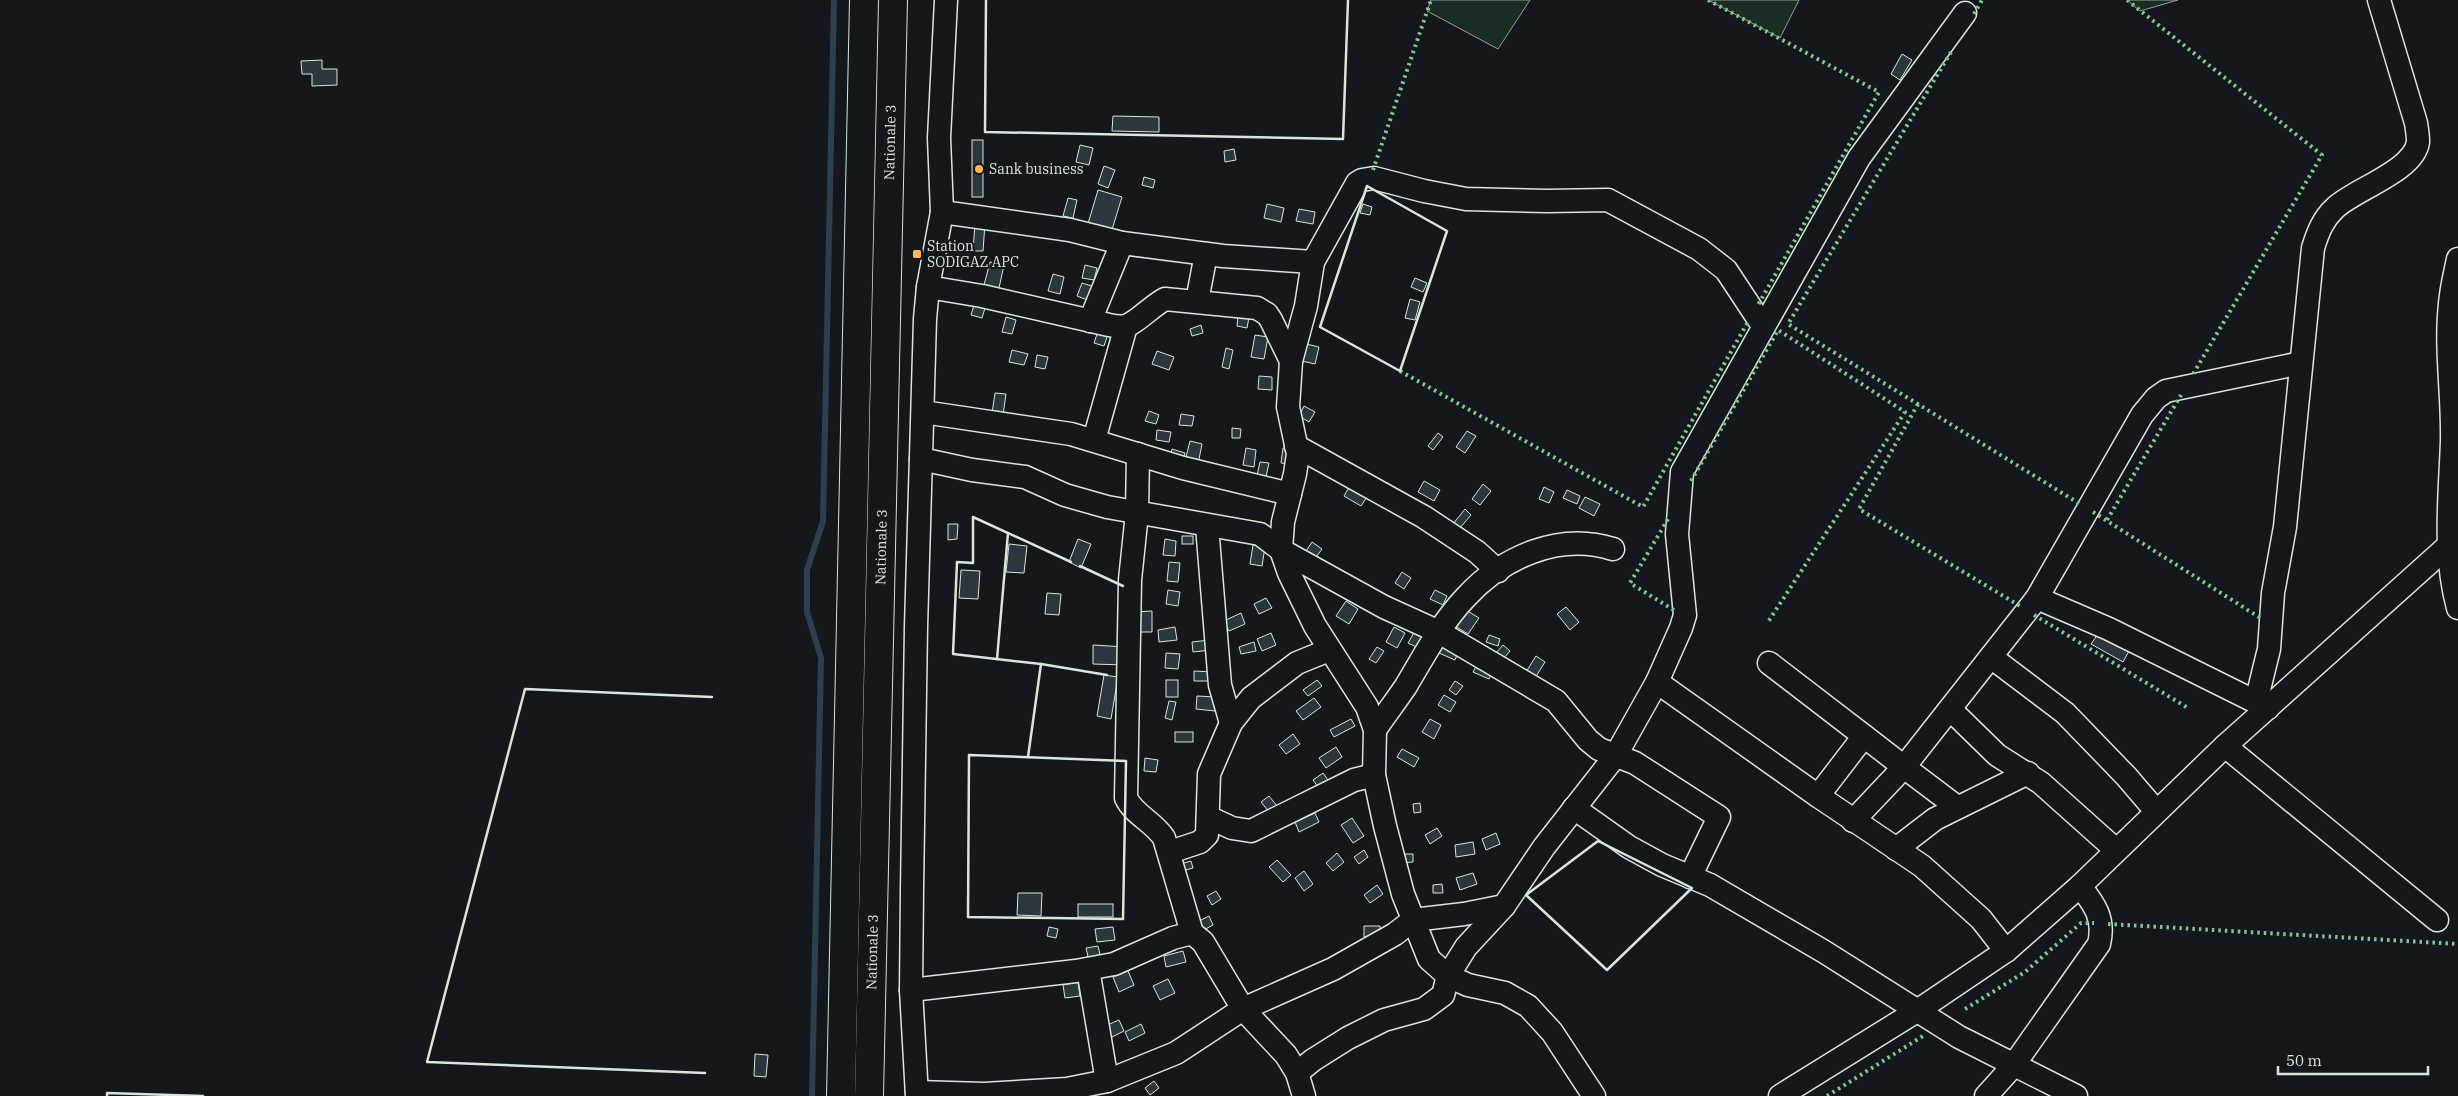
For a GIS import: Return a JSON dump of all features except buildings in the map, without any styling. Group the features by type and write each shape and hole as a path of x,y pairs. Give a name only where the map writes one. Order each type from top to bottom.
{"main road":[{"name":"Nationale 3","path":"841,1096 864,0"},
{"name":"Nationale 3","path":"869,1096 893,0"}],"street":[{"path":"946,0 939,138 942,212 928,287 916,628 911,990 917,1094 1068,1092 1107,1081 1176,1053 1243,1009 1333,969 1394,934 1413,920 1464,914 1504,906"},
{"path":"2262,705 2269,650 2273,593 2285,527 2313,248 2322,224 2336,207 2403,165 2413,154 2418,143 2416,123 2379,0"},
{"path":"1297,1073 1313,1060 1348,1038 1384,1020 1424,1009 1434,1004 1443,995 1448,976 1466,947 1504,906 1544,847 1616,755 1641,714 1682,628 1685,614 1677,534 1682,472 1859,158 1965,13"},
{"path":"1594,1096 1552,1032 1528,1006 1505,993 1468,986 1448,976 1429,959 1403,894 1374,775 1374,730 1367,707 1329,650 1292,580 1281,550 1283,522 1295,474 1296,446 1288,407 1291,361 1306,306 1314,262 1357,183 1374,178 1424,192 1466,199 1608,200 1698,249 1726,270 1763,326"},
{"path":"942,212 1070,230 1122,243 1206,254 1314,262"},
{"path":"1090,321 1122,243"},
{"path":"1197,301 1206,254"},
{"path":"2458,259 2450,304 2448,360 2452,441 2453,589 2458,608"},
{"path":"928,287 982,296 1109,326 1126,326 1138,319 1152,305 1165,299 1257,308 1267,314 1291,361"},
{"path":"1094,440 1126,326"},
{"path":"1854,821 1904,768 2037,598 2142,415 2156,398 2166,391 2301,363"},
{"path":"923,412 1071,434 1183,468 1290,494"},
{"path":"1296,446 1424,517 1477,552 1498,571"},
{"path":"1138,454 1137,513 1130,580 1126,798 1134,809 1159,830 1170,852 1192,934 1203,942 1243,1009 1286,1055 1297,1073 1304,1096"},
{"path":"921,459 1025,478 1065,495 1137,513 1260,534 1281,550 1384,607 1440,632 1556,701 1588,740 1599,749 1635,763 1719,817 1690,877"},
{"path":"1207,526 1220,685 1232,723"},
{"path":"1780,1096 1917,1012 2006,951 2080,886 2225,746 2262,705 2453,541"},
{"path":"1374,730 1466,597 1498,571 1541,548 1584,543 1613,549"},
{"path":"2037,598 2109,629 2262,705"},
{"path":"1170,852 1204,840 1207,835 1209,774 1232,723 1251,698 1297,663 1329,650"},
{"path":"1991,657 2065,713 2126,776 2156,811"},
{"path":"1768,664 1956,807"},
{"path":"1657,682 1854,821 1922,866 1981,919 2006,951"},
{"path":"1641,714 1684,702"},
{"path":"1950,709 1997,755 2028,773 2116,850"},
{"path":"1818,796 1864,736"},
{"path":"2225,746 2437,920"},
{"path":"1995,788 1997,755"},
{"path":"1896,849 1915,833 1956,807 2028,773"},
{"path":"1208,817 1232,828 1251,831 1354,780 1374,775"},
{"path":"1574,808 1629,847 1710,885 1823,951 1959,1037 2013,1066 2076,1096"},
{"path":"1986,1096 2013,1066 2099,944 2103,929 2094,903 2080,886"},
{"path":"911,990 1088,969 1114,964 1173,938 1192,934"},
{"path":"1088,969 1107,1081"}],"green space":[{"path":"1431,0 1530,0 1498,49 1427,11"},
{"path":"1708,0 1799,0 1780,38"},
{"path":"2127,0 2178,0 2140,11"}],"waterway":[{"path":"812,1096 821,658 807,612 807,570 823,521 834,0"}],"hedge":[{"path":"1373,170 1431,0"},
{"path":"1708,0 1879,92 1758,305"},
{"path":"1974,14 1982,0"},
{"path":"2127,0 2322,155 2192,376"},
{"path":"1951,52 1788,324 2080,504"},
{"path":"1400,371 1643,507 1749,320"},
{"path":"1691,481 1778,330 1905,412 1768,622"},
{"path":"2107,520 2181,395"},
{"path":"1918,404 1859,509 2020,606"},
{"path":"2093,512 2262,619"},
{"path":"1668,519 1630,583 1677,612"},
{"path":"2034,615 2188,708"},
{"path":"1965,1009 2025,972 2081,923 2094,923"},
{"path":"2108,924 2458,944"},
{"path":"1827,1096 1923,1036"}],"wall":[{"path":"986,0 985,132 1343,139 1348,0"},
{"path":"1367,186 1447,231 1400,371 1320,327 1367,186"},
{"path":"1041,664 953,654 957,562 973,563 973,517 1071,562"},
{"path":"997,659 1008,533"},
{"path":"1080,566 1123,586"},
{"path":"1028,757 1041,664 1107,675"},
{"path":"705,1073 427,1062 525,689 712,697"},
{"path":"969,755 1126,761 1123,919 968,917 969,755"},
{"path":"1598,841 1692,888 1607,970 1526,895 1598,841"},
{"path":"107,1096 107,1093 203,1096"}],"place":[{"name":"Sank business","path":"979,169"},
{"name":"Station SODIGAZ APC","path":"917,254"}]}
